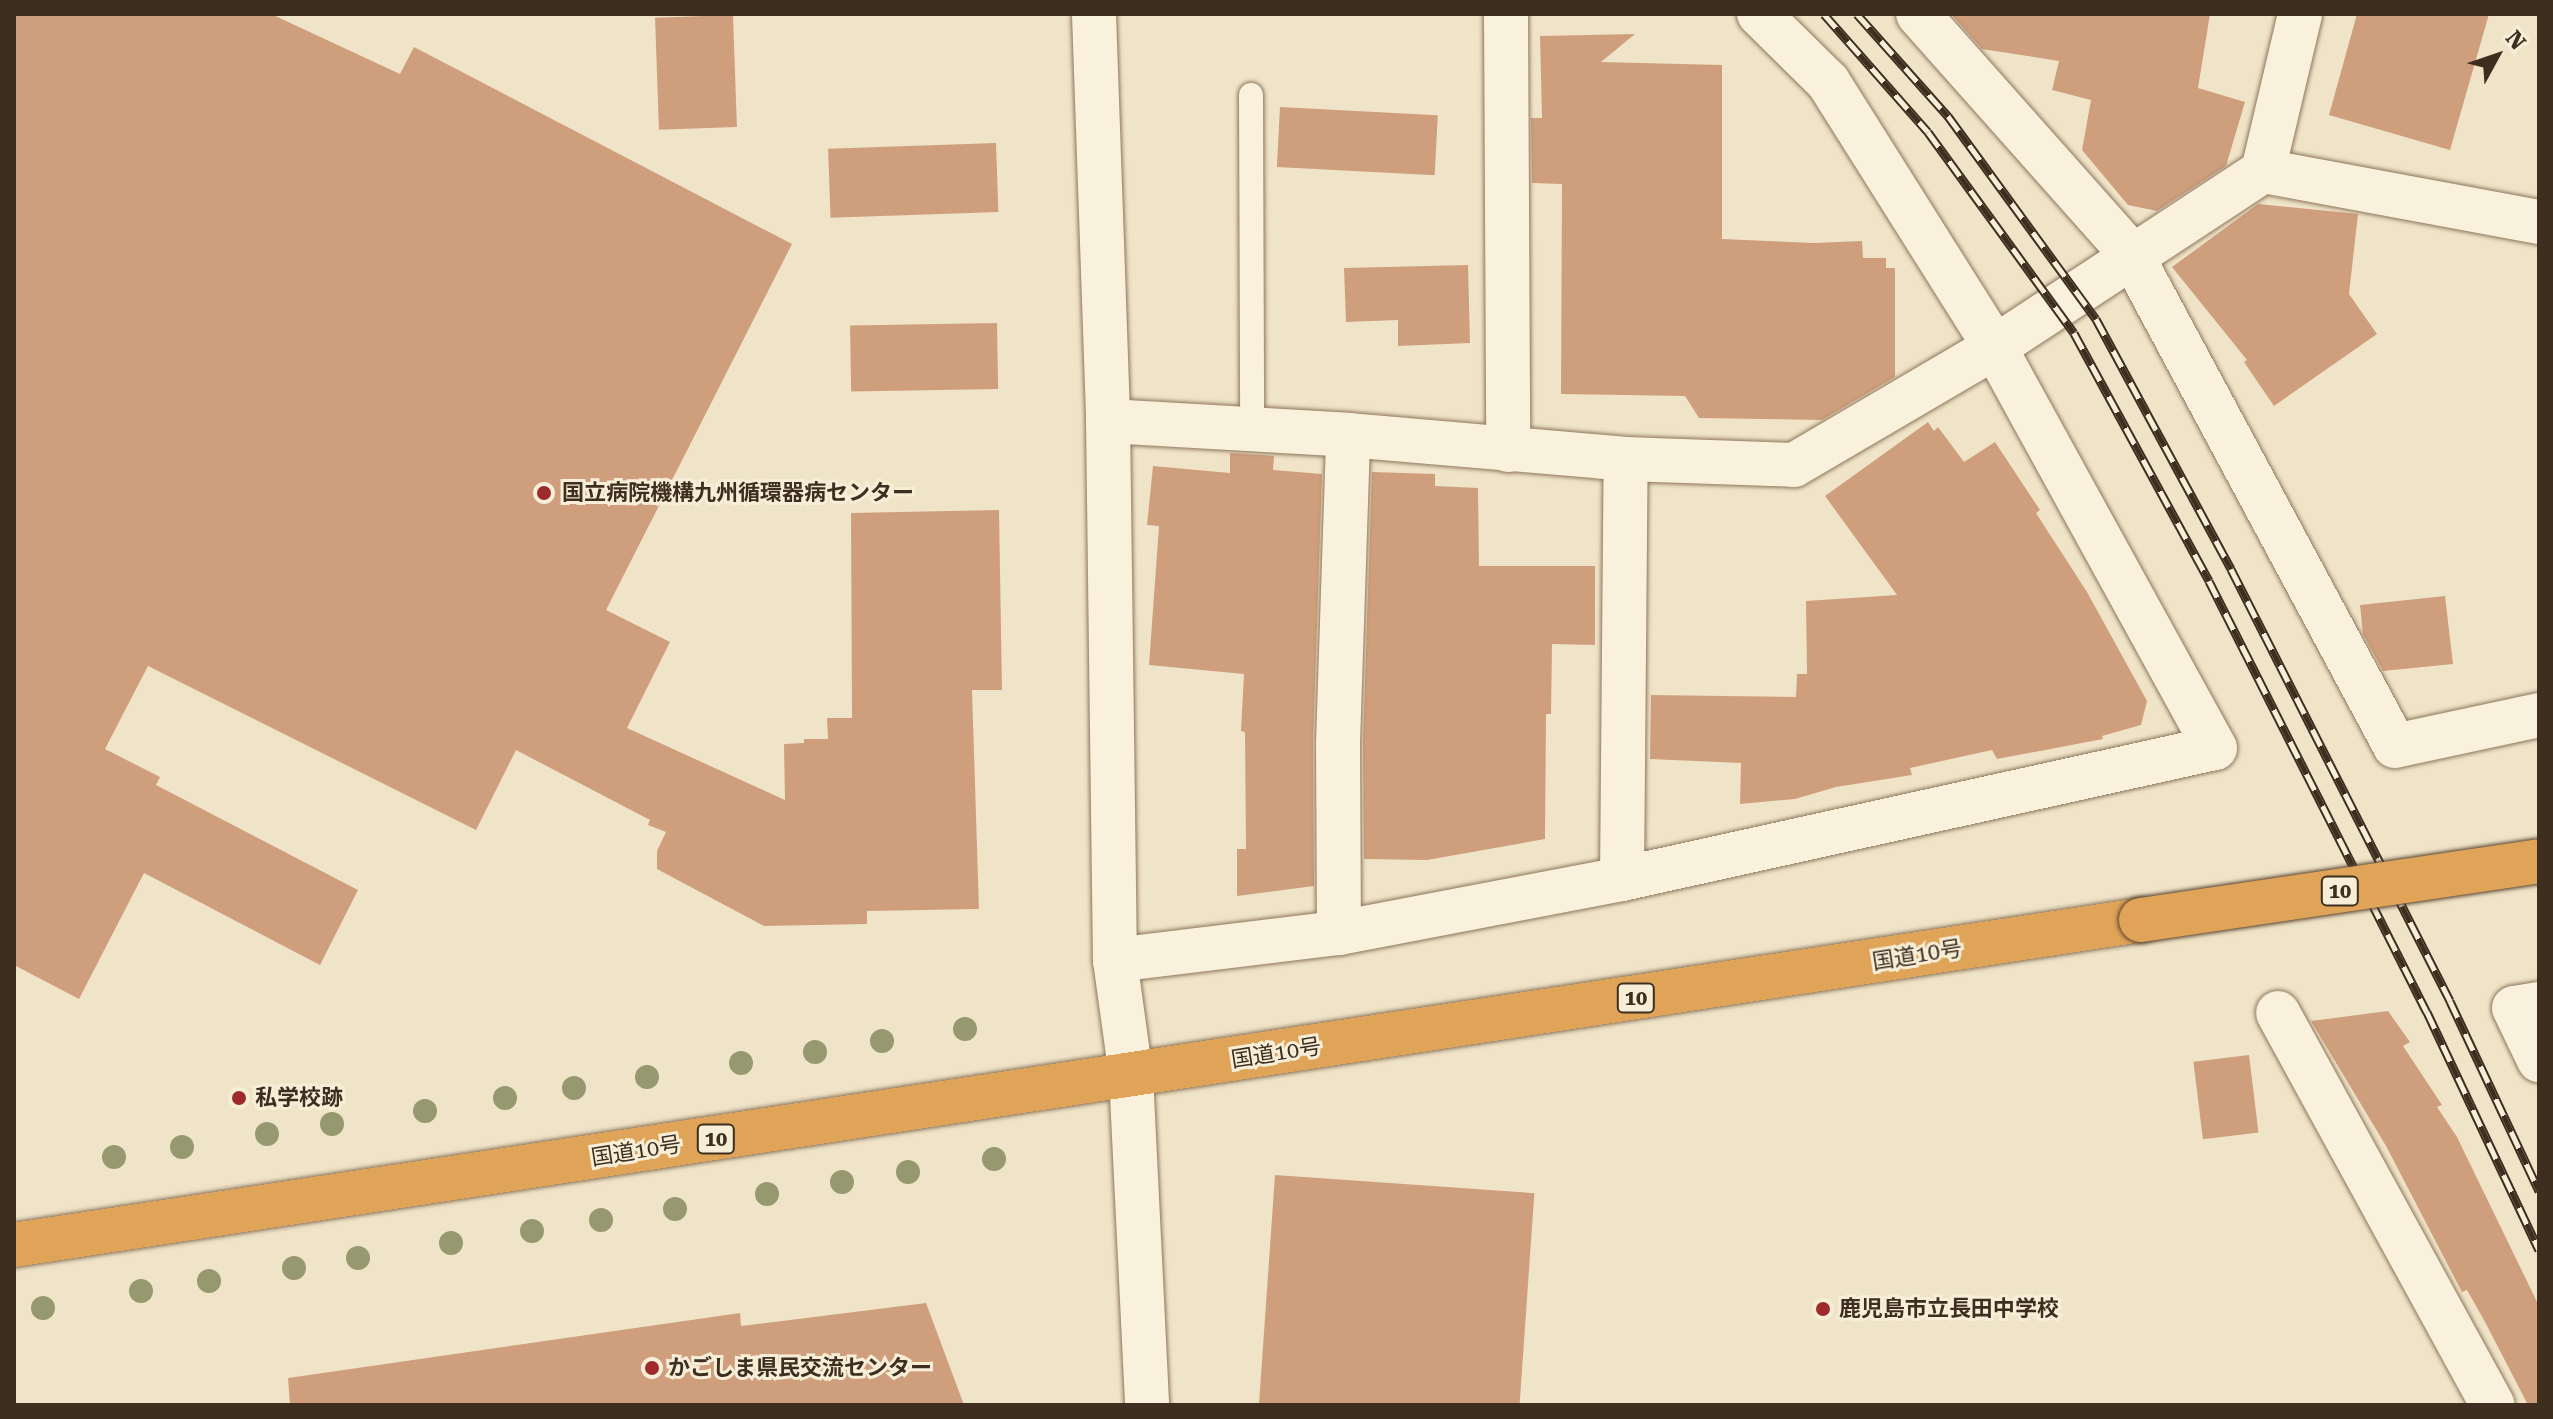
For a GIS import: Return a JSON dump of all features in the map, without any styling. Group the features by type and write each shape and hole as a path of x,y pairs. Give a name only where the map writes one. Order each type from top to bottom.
{"highway":[{"name":"国道10号","path":"14,1245 2539,861"}],"street":[{"path":"1094,14 1108,421 1115,960 1131,1075 1147,1405"},
{"path":"1506,14 1508,450"},
{"path":"1115,960 1339,933 1622,879 2215,748 1995,347 1828,82 1759,14"},
{"path":"1918,14 2131,254 2395,746 2539,715"},
{"path":"2263,171 2300,14"},
{"path":"1108,421 1348,435 1626,459 1794,465 1995,347 2131,254 2263,171 2539,222"},
{"path":"1339,933 1338,743 1348,435"},
{"path":"1622,879 1626,459"},
{"path":"2539,1004 2514,1008 2539,1060"},
{"path":"2278,1013 2493,1405"}],"lane":[{"path":"1251,95 1252,429"}],"building":[{"path":"14,14 271,14 400,74 414,47 792,244 606,610 670,642 627,728 785,800 784,744 804,743 804,739 828,739 827,718 852,718 851,513 999,510 1002,690 972,690 979,909 867,911 867,924 764,926 657,869 657,851 666,832 648,825 650,820 516,750 476,830 148,666 105,749 160,777 156,785 358,890 320,965 144,873 79,999 14,965"},
{"path":"1951,14 2210,14 2198,88 2245,102 2226,166 2157,211 2128,205 2082,150 2091,100 2052,90 2059,61 1982,49"},
{"path":"2357,14 2489,14 2450,150 2329,115"},
{"path":"733,15 737,127 659,130 655,18"},
{"path":"1635,34 1601,62 1722,65 1722,239 1814,243 1862,241 1863,258 1886,258 1886,268 1895,268 1895,377 1822,420 1699,418 1685,396 1561,394 1562,184 1532,183 1531,118 1542,118 1540,36"},
{"path":"1280,107 1438,115 1435,175 1277,167"},
{"path":"996,143 998,212 831,218 828,149"},
{"path":"2258,204 2358,214 2349,294 2377,334 2274,406 2244,362 2247,360 2172,267"},
{"path":"1468,265 1470,343 1398,346 1398,320 1346,322 1344,268"},
{"path":"997,323 998,389 851,392 850,326"},
{"path":"1928,422 1934,431 1938,427 1964,462 1995,442 2040,510 2036,513 2087,592 2147,701 2141,725 2102,736 2103,739 1997,759 1992,750 1910,768 1912,775 1836,787 1795,799 1740,804 1741,763 1650,759 1651,695 1796,697 1797,674 1807,674 1806,601 1897,595 1825,496"},
{"path":"1230,453 1274,456 1273,470 1322,474 1313,743 1314,886 1237,896 1237,849 1246,849 1245,732 1241,731 1244,674 1149,665 1159,526 1147,525 1153,466 1230,473"},
{"path":"1372,472 1435,474 1435,486 1478,488 1479,566 1595,566 1595,645 1552,644 1551,714 1546,714 1545,839 1427,860 1364,859 1363,743"},
{"path":"2445,596 2453,664 2383,671 2363,634 2360,605"},
{"path":"2388,1011 2410,1042 2403,1046 2442,1105 2437,1107 2457,1137 2539,1306 2539,1405 2528,1405 2467,1290 2462,1292 2386,1146 2311,1021"},
{"path":"2249,1055 2259,1132 2203,1139 2193,1062"},
{"path":"1275,1175 1534,1193 1520,1405 1259,1404"},
{"name":"かごしま県民交流センター","path":"926,1303 964,1405 290,1405 288,1378 740,1313 741,1326"}],"railway":[{"path":"1824,14 1928,132 2074,333 2209,581 2427,1012 2539,1250"},
{"path":"1857,14 1948,116 2096,319 2231,569 2450,1001 2539,1191"}],"place":[{"name":"国立病院機構九州循環器病センター","path":"544,493"},
{"name":"私学校跡","path":"239,1098"},
{"name":"鹿児島市立長田中学校","path":"1823,1309"},
{"name":"かごしま県民交流センター","path":"652,1368"}]}
